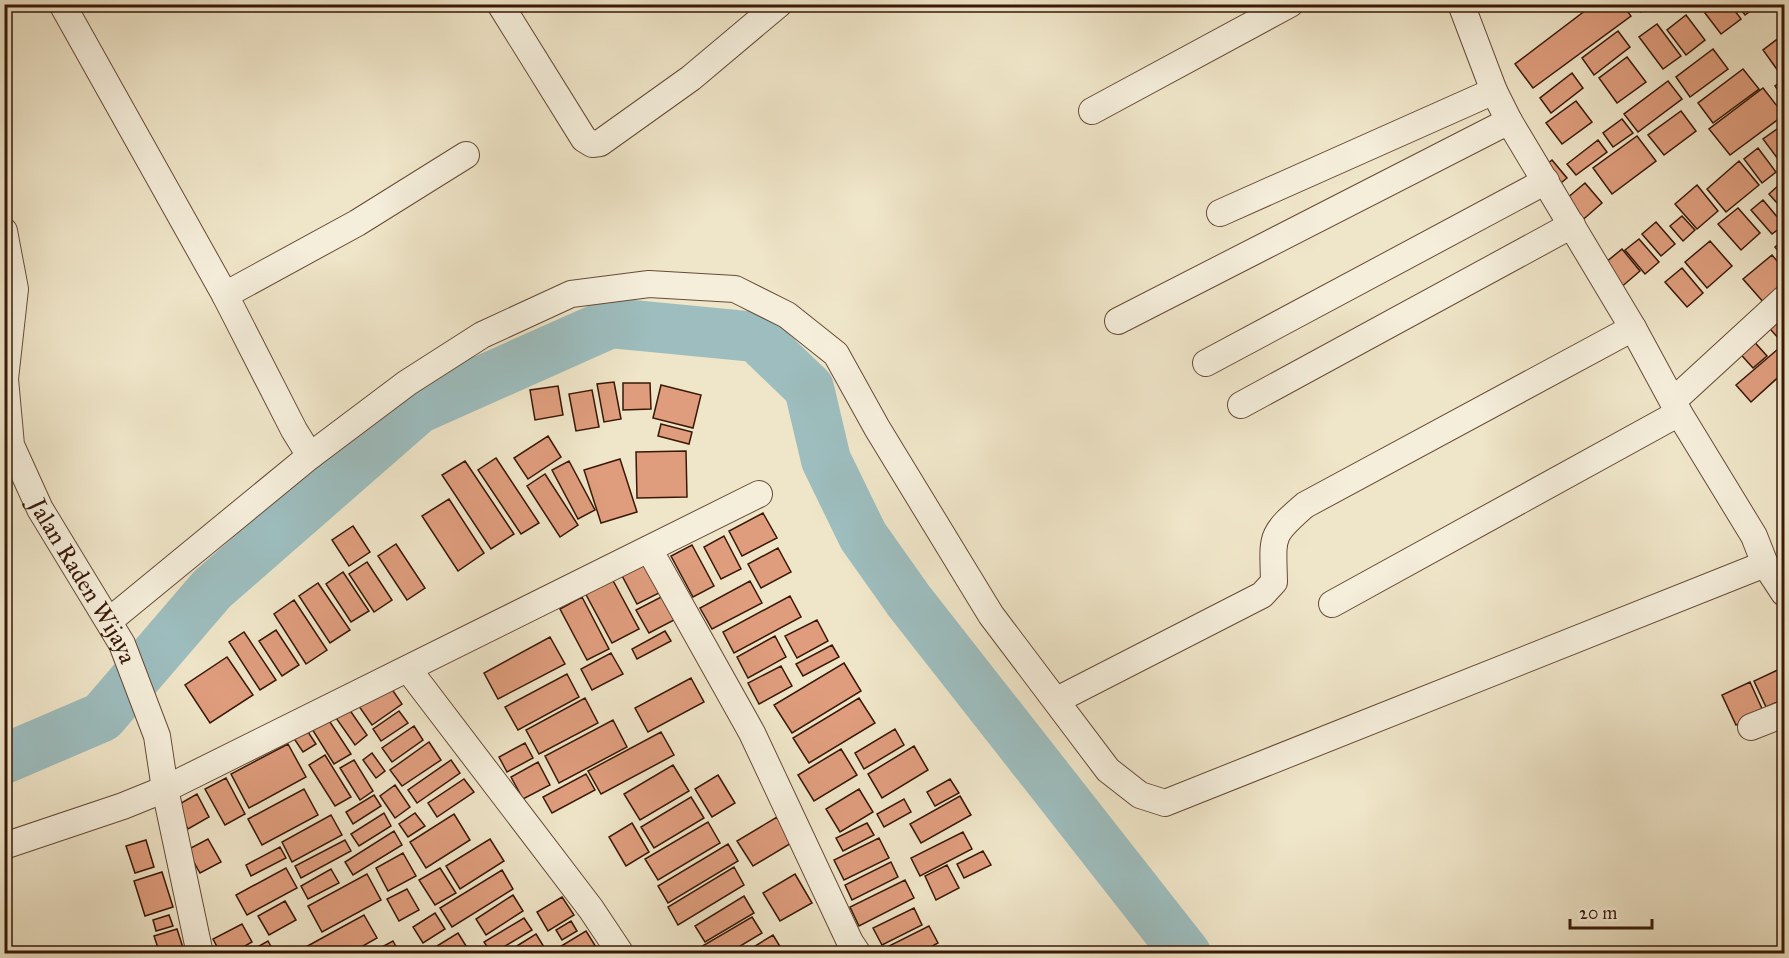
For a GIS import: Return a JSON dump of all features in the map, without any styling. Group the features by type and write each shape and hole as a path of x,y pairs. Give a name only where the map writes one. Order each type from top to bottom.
{"street":[{"path":"62,4 225,295 310,456"},
{"path":"500,4 584,139 592,144 600,143 691,78 779,4"},
{"path":"1092,111 1290,4"},
{"path":"1461,4 1494,91 1509,122 1633,328 1676,407 1754,536 1765,564 1785,593"},
{"path":"1220,213 1494,91"},
{"path":"1118,321 1509,122"},
{"path":"225,295 357,222 466,155"},
{"path":"1206,363 1546,181"},
{"path":"1240,405 1572,225"},
{"name":"Jalan Raden Wijaya","path":"4,231 15,289 5,379 11,445 40,509 122,644 157,736 165,789 200,954"},
{"path":"110,621 310,456 407,383 482,335 571,294 649,284 735,289 787,315 836,354 877,428 991,615 1108,770 1140,795 1165,803 1765,564"},
{"path":"1332,604 1676,407 1785,299"},
{"path":"1057,700 1263,595 1274,582 1273,543 1279,529 1305,505 1633,328"},
{"path":"4,846 123,806 165,789 759,494"},
{"path":"649,549 752,733 845,932 858,954"},
{"path":"408,669 591,909 621,954"},
{"path":"1751,727 1785,714"}],"building":[{"path":"1594,4 1622,4 1631,16 1533,88 1515,64"},
{"path":"1635,4 1650,4 1641,12"},
{"path":"1716,4 1730,4 1741,19 1721,34 1705,13"},
{"path":"1737,4 1760,4 1745,15"},
{"path":"1686,15 1705,40 1686,55 1667,30"},
{"path":"1657,24 1681,56 1663,69 1639,37"},
{"path":"1618,31 1630,47 1594,75 1582,58"},
{"path":"1784,34 1784,73 1781,75 1763,50"},
{"path":"1713,49 1728,69 1690,97 1676,77"},
{"path":"1627,57 1646,82 1617,103 1599,78"},
{"path":"1743,69 1759,89 1713,123 1698,103"},
{"path":"1572,73 1583,88 1551,113 1540,98"},
{"path":"1784,79 1784,99 1775,86"},
{"path":"1668,81 1682,99 1638,132 1624,114"},
{"path":"1763,88 1784,115 1730,155 1709,129"},
{"path":"1576,101 1592,122 1562,144 1546,123"},
{"path":"1681,111 1696,131 1664,155 1648,135"},
{"path":"1622,119 1633,133 1613,147 1603,133"},
{"path":"1784,124 1784,167 1763,139"},
{"path":"1637,136 1656,161 1612,194 1593,168"},
{"path":"1598,140 1607,152 1576,175 1567,164"},
{"path":"1758,148 1776,172 1762,183 1744,159"},
{"path":"1552,160 1567,178 1556,187 1541,169"},
{"path":"1739,161 1759,185 1726,212 1707,189"},
{"path":"1585,183 1602,203 1578,224 1560,204"},
{"path":"1781,183 1784,187 1784,211 1769,194"},
{"path":"1697,185 1718,211 1697,229 1675,204"},
{"path":"1763,200 1784,225 1772,234 1751,210"},
{"path":"1738,208 1760,233 1741,250 1718,224"},
{"path":"1682,216 1695,230 1683,241 1670,226"},
{"path":"1656,222 1675,244 1661,256 1642,234"},
{"path":"1639,239 1659,262 1645,274 1625,250"},
{"path":"1784,239 1784,258 1775,247"},
{"path":"1710,241 1732,266 1707,288 1685,262"},
{"path":"1622,249 1640,271 1619,289 1600,267"},
{"path":"1772,255 1784,269 1784,288 1765,304 1743,279"},
{"path":"1682,268 1703,293 1687,307 1665,282"},
{"path":"1784,308 1784,336 1780,340 1762,320"},
{"path":"1749,336 1767,356 1753,368 1735,348"},
{"path":"1778,349 1784,357 1784,372 1751,402 1736,385"},
{"path":"614,382 621,419 604,422 597,384"},
{"path":"623,383 650,383 651,409 623,410"},
{"path":"661,385 701,395 693,428 653,418"},
{"path":"558,386 563,415 535,420 530,390"},
{"path":"592,390 599,427 576,431 569,394"},
{"path":"661,424 692,432 689,444 658,436"},
{"path":"548,436 561,457 528,479 514,458"},
{"path":"686,451 687,497 637,498 636,452"},
{"path":"496,458 539,523 521,534 478,470"},
{"path":"620,459 637,512 601,523 584,470"},
{"path":"465,461 514,534 491,549 442,475"},
{"path":"569,461 595,510 578,519 552,470"},
{"path":"545,474 578,525 560,537 527,486"},
{"path":"449,499 484,553 458,571 422,516"},
{"path":"763,513 777,538 742,556 729,531"},
{"path":"353,526 370,552 349,566 332,540"},
{"path":"724,536 741,569 721,579 704,547"},
{"path":"396,544 425,588 407,600 378,556"},
{"path":"692,545 714,586 693,597 671,556"},
{"path":"778,548 791,572 761,588 748,564"},
{"path":"643,557 661,592 637,604 619,570"},
{"path":"367,562 392,600 374,612 349,574"},
{"path":"343,572 369,611 351,622 326,584"},
{"path":"610,575 639,629 612,643 583,589"},
{"path":"750,581 762,603 712,629 700,608"},
{"path":"318,583 350,630 330,643 299,596"},
{"path":"665,595 678,618 649,633 636,610"},
{"path":"790,596 801,617 734,653 723,632"},
{"path":"582,597 609,649 587,660 560,609"},
{"path":"294,600 327,650 306,664 274,614"},
{"path":"817,620 828,641 797,658 785,636"},
{"path":"276,630 299,665 282,676 259,641"},
{"path":"665,631 671,641 637,659 632,649"},
{"path":"244,632 276,680 260,690 229,642"},
{"path":"775,636 786,657 748,678 737,657"},
{"path":"550,637 565,664 498,699 484,673"},
{"path":"832,645 839,657 803,676 796,664"},
{"path":"611,653 623,674 592,690 581,669"},
{"path":"227,657 253,695 210,723 185,685"},
{"path":"844,663 861,691 792,733 774,705"},
{"path":"781,666 792,686 759,704 748,683"},
{"path":"1784,667 1784,699 1766,707 1754,681"},
{"path":"567,674 579,697 518,730 505,707"},
{"path":"691,678 704,702 648,732 635,708"},
{"path":"387,682 402,704 372,725 356,702"},
{"path":"1750,682 1764,713 1736,725 1722,695"},
{"path":"585,698 598,723 539,754 526,730"},
{"path":"859,698 875,723 809,763 793,738"},
{"path":"349,709 367,735 355,745 336,718"},
{"path":"399,711 408,723 381,741 373,729"},
{"path":"328,719 351,754 334,764 312,729"},
{"path":"613,720 627,747 559,783 545,756"},
{"path":"414,726 423,740 392,762 382,748"},
{"path":"306,729 316,744 303,752 293,737"},
{"path":"895,729 904,745 864,769 855,753"},
{"path":"661,732 674,755 601,794 588,771"},
{"path":"429,742 441,760 402,786 390,770"},
{"path":"525,743 533,758 507,772 499,757"},
{"path":"288,744 306,777 249,808 231,774"},
{"path":"914,746 928,770 882,798 868,774"},
{"path":"841,749 857,775 814,801 798,775"},
{"path":"372,753 385,771 376,778 363,760"},
{"path":"325,755 351,797 335,806 309,765"},
{"path":"354,760 373,791 360,800 340,768"},
{"path":"451,760 460,773 417,803 408,790"},
{"path":"538,762 550,785 523,799 511,777"},
{"path":"673,765 689,791 640,820 624,794"},
{"path":"586,774 595,790 552,813 543,797"},
{"path":"718,775 735,803 712,817 695,789"},
{"path":"226,778 245,814 225,825 205,789"},
{"path":"464,779 474,792 437,817 428,803"},
{"path":"950,779 959,793 935,806 927,792"},
{"path":"395,785 410,807 395,818 380,796"},
{"path":"304,789 318,815 262,845 248,819"},
{"path":"859,789 873,812 840,832 826,809"},
{"path":"197,794 209,817 188,829 176,806"},
{"path":"374,795 381,806 353,824 346,812"},
{"path":"960,796 971,815 921,843 910,824"},
{"path":"691,797 704,818 654,848 641,827"},
{"path":"904,799 911,812 884,827 877,814"},
{"path":"384,813 391,826 359,846 351,834"},
{"path":"415,813 425,826 408,837 399,824"},
{"path":"454,814 470,840 426,868 410,842"},
{"path":"331,815 342,835 292,862 282,842"},
{"path":"777,817 793,842 753,866 737,841"},
{"path":"708,822 720,843 658,880 645,859"},
{"path":"632,823 649,852 626,866 609,837"},
{"path":"867,823 874,835 843,851 836,838"},
{"path":"394,831 402,845 353,875 345,862"},
{"path":"963,832 972,849 920,876 911,858"},
{"path":"879,838 889,858 844,880 834,860"},
{"path":"208,839 221,862 200,873 187,850"},
{"path":"490,839 504,861 460,889 446,866"},
{"path":"146,840 154,867 135,873 126,846"},
{"path":"345,840 351,851 301,878 295,866"},
{"path":"728,844 738,861 668,903 658,886"},
{"path":"280,847 286,858 251,876 246,865"},
{"path":"983,851 991,865 964,878 957,864"},
{"path":"403,853 416,876 388,891 376,868"},
{"path":"891,862 898,877 852,900 845,885"},
{"path":"947,865 959,888 936,900 925,876"},
{"path":"734,867 744,885 678,925 668,907"},
{"path":"286,868 297,888 247,915 236,895"},
{"path":"440,868 456,893 435,905 419,880"},
{"path":"331,869 339,883 308,899 301,886"},
{"path":"502,870 513,889 452,927 440,908"},
{"path":"162,872 173,907 145,916 134,881"},
{"path":"367,874 381,900 322,932 308,906"},
{"path":"795,874 812,903 780,921 763,893"},
{"path":"905,880 914,898 859,926 850,907"},
{"path":"407,889 419,910 399,921 387,899"},
{"path":"513,895 523,911 486,935 476,919"},
{"path":"744,896 754,913 705,942 695,926"},
{"path":"562,897 574,915 548,931 537,912"},
{"path":"285,901 296,920 269,935 258,916"},
{"path":"914,908 922,925 882,945 873,928"},
{"path":"435,913 445,929 423,943 413,927"},
{"path":"169,915 173,926 156,931 153,920"},
{"path":"364,915 377,938 349,954 293,954"},
{"path":"752,917 762,933 727,954 702,954 699,948"},
{"path":"524,918 532,930 492,954 484,942"},
{"path":"571,921 577,931 562,940 556,930"},
{"path":"242,924 252,942 231,954 221,954 213,939"},
{"path":"929,926 938,943 918,954 893,954 889,946"},
{"path":"177,929 185,954 160,954 154,936"},
{"path":"586,931 596,947 586,954 562,954 558,948"},
{"path":"458,933 471,954 424,954"},
{"path":"536,934 544,947 534,954 504,954"},
{"path":"773,935 784,953 742,954"},
{"path":"268,941 275,954 245,954"},
{"path":"393,941 400,954 369,954"},
{"path":"950,947 953,954 936,954"}],"waterway":[{"path":"4,759 102,717 212,589 418,409 611,323 756,337 809,388 826,460 863,536 909,601 1186,954"}]}
